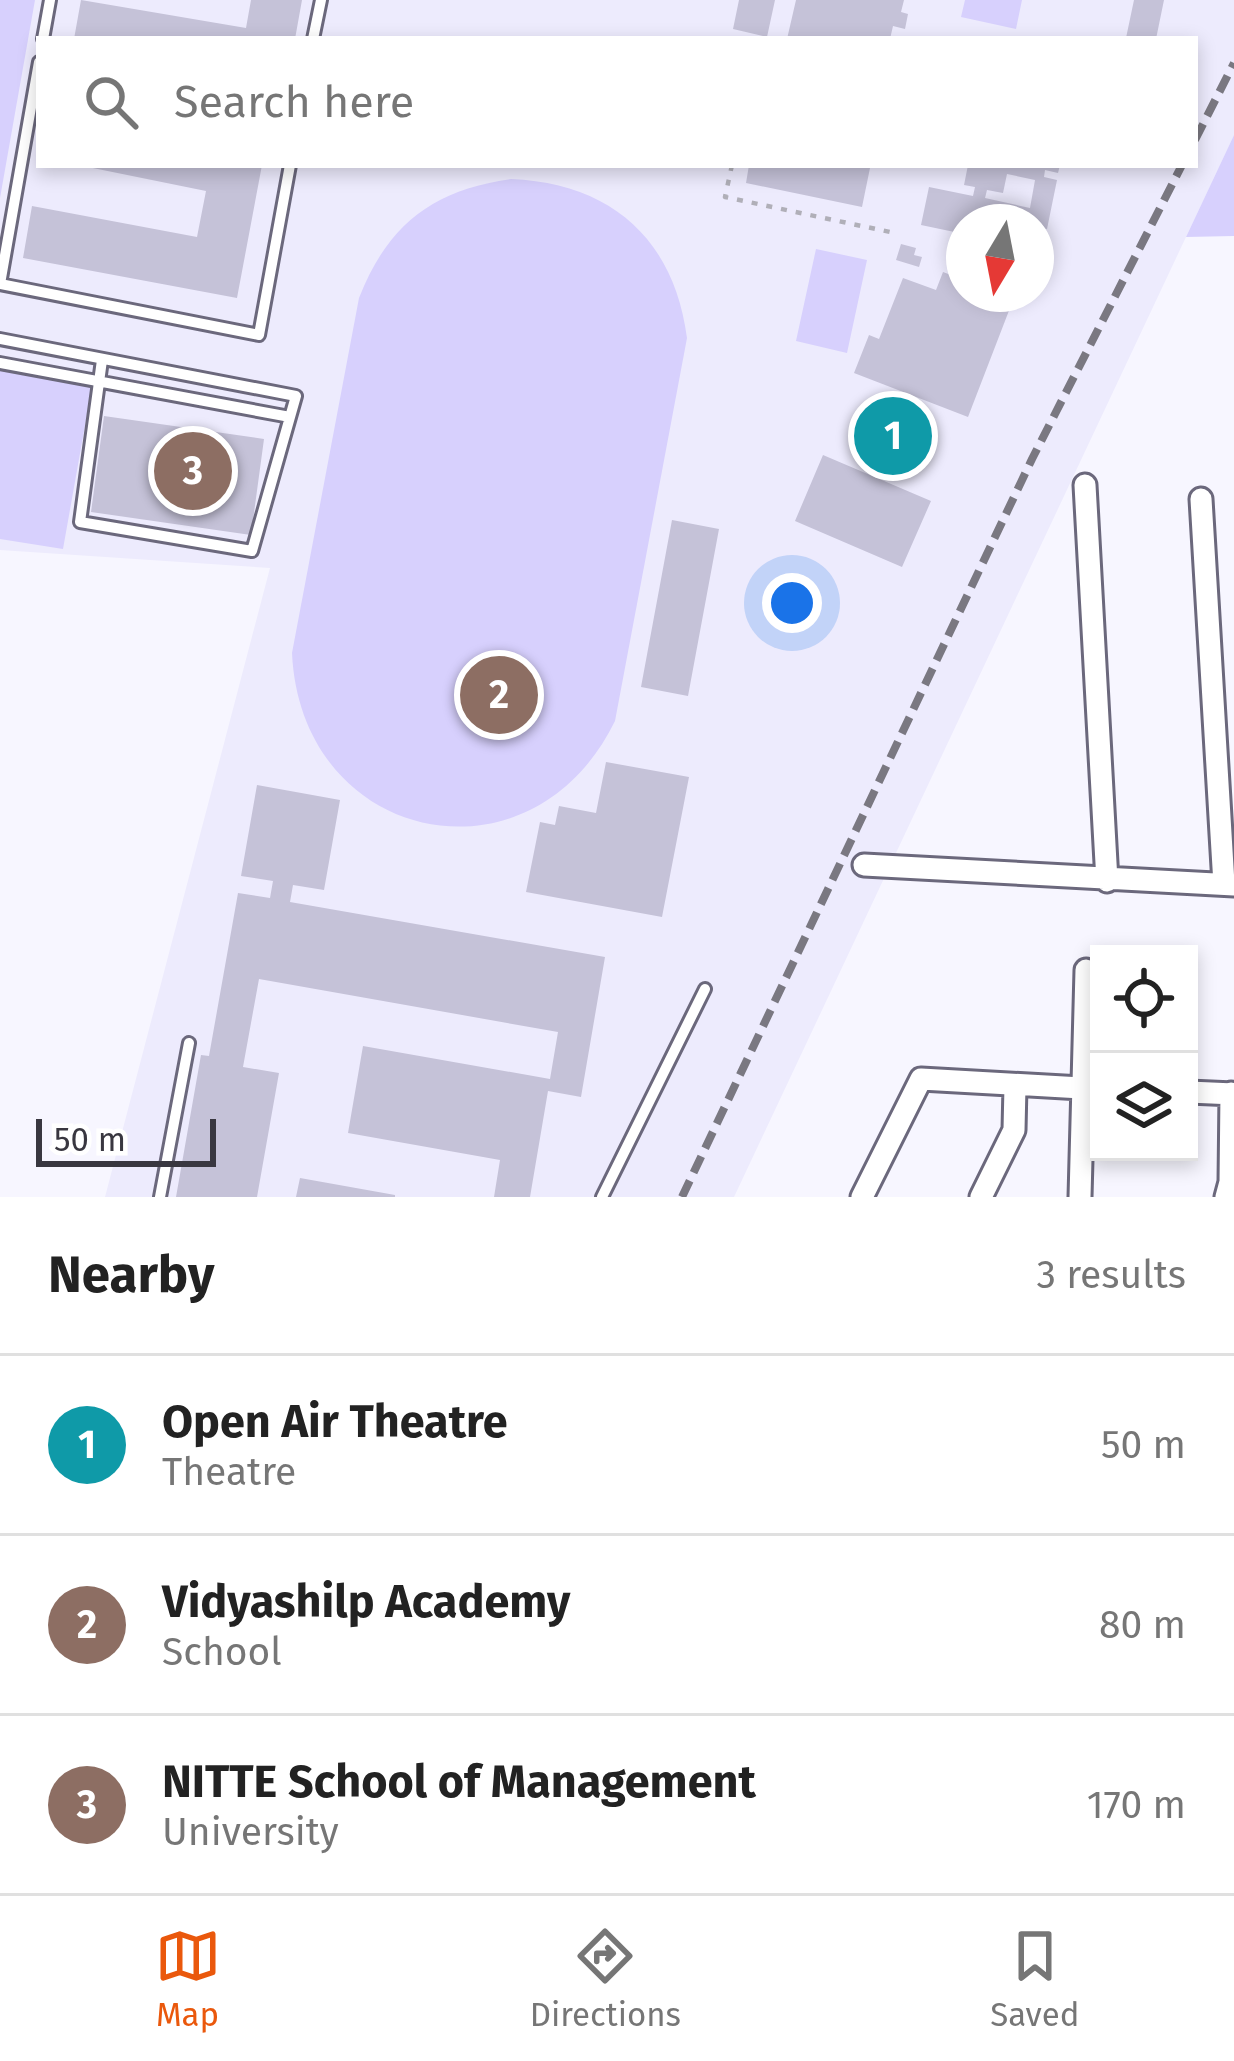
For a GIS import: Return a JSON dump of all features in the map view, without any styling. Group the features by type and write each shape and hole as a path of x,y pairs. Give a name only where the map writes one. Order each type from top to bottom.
{"street":[{"path":"1085,485 1107,881"},
{"path":"864,865 1229,884 1201,500"},
{"path":"1086,970 1090,1053"},
{"path":"862,1197 921,1079 1090,1089"},
{"path":"981,1197 1014,1130 1015,1086"},
{"path":"1198,1092 1232,1093 1226,1197"},
{"path":"1080,1197 1090,1107"}],"lane":[{"path":"44,36 50,0"},
{"path":"315,36 321,0"},
{"path":"36,89 0,284 259,335 289,168"},
{"path":"0,339 296,396 251,551 80,522 102,360"},
{"path":"0,363 290,417"},
{"path":"602,1197 705,989"},
{"path":"160,1197 189,1043"}],"path":[{"path":"731,168 725,197 890,232"}],"shaded area":[{"path":"0,0 1234,0 1234,135 734,1197 105,1197 270,568 0,550"},
{"path":"0,0 35,0 0,198"},
{"path":"965,0 1022,0 1016,29 961,17"},
{"path":"1234,135 1234,236 1186,237"},
{"path":"511,179 579,192 632,223 668,272 687,338 615,721 577,775 530,810 478,825 425,823 376,804 334,768 305,718 292,653 359,298 371,272 399,231 436,202"},
{"path":"816,249 867,260 847,353 796,341"},
{"path":"0,369 92,386 63,549 0,539"}],"building":[{"path":"81,0 246,28 251,0 302,0 296,36 75,36"},
{"path":"739,0 775,0 767,36 733,29"},
{"path":"796,0 904,0 901,12 908,14 905,29 893,26 891,36 788,36"},
{"path":"1134,0 1164,0 1157,36 1126,36"},
{"path":"93,168 261,168 237,298 23,258 32,206 197,237 206,191"},
{"path":"748,168 870,168 862,207 746,183"},
{"path":"967,168 1059,168 1058,173 1045,170 1044,177 1057,180 1052,204 1031,204 1035,180 1007,174 1003,193 987,190 985,198 1012,204 946,204 946,230 921,225 929,187 973,196 975,187 964,185"},
{"path":"901,244 916,248 914,255 922,257 919,267 896,260"},
{"path":"943,272 946,312 1008,312 968,417 854,373 869,335 879,339 903,278 936,290"},
{"path":"104,416 264,439 251,535 91,512"},
{"path":"823,455 931,501 902,567 795,521"},
{"path":"672,520 719,529 688,696 641,687"},
{"path":"606,762 689,777 662,917 526,892 540,822 555,825 559,806 596,813"},
{"path":"257,785 340,800 324,890 293,885 290,902 605,957 581,1097 548,1091 530,1197 494,1197 500,1160 348,1133 363,1046 550,1079 558,1032 259,979 243,1067 279,1073 257,1197 176,1197 201,1055 209,1056 238,893 270,898 273,881 241,876"},
{"path":"300,1178 395,1195 395,1197 296,1197"}],"railway":[{"path":"1198,134 1234,63"},
{"path":"682,1197 1032,459 1180,168"}],"place":[{"name":"Open Air Theatre","path":"893,436"},
{"name":"NITTE School of Management","path":"193,471"},
{"name":"Vidyashilp Academy","path":"499,695"}]}
